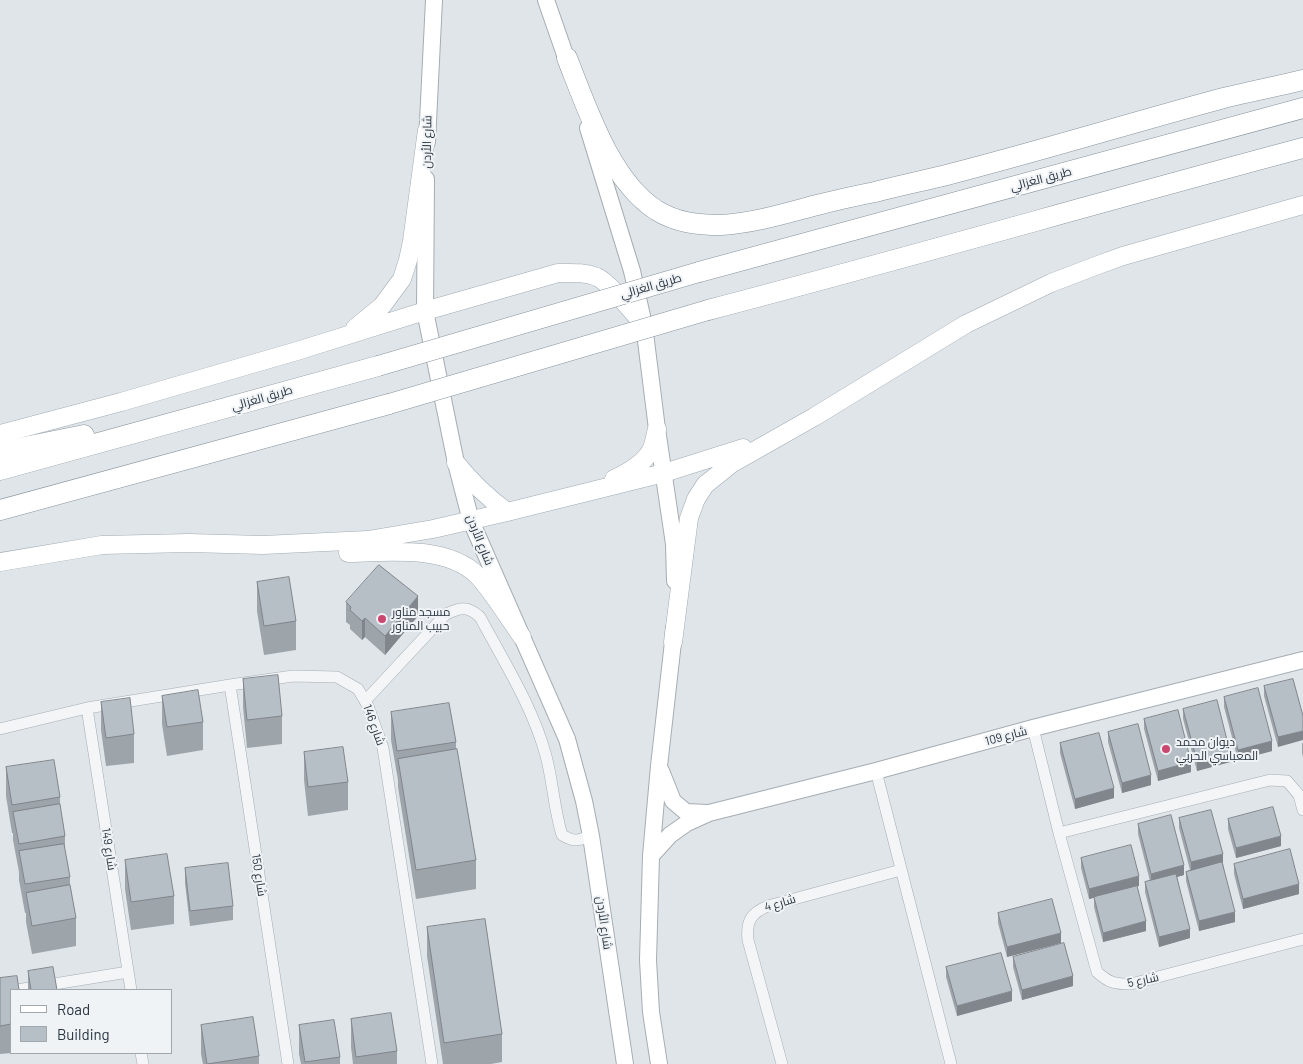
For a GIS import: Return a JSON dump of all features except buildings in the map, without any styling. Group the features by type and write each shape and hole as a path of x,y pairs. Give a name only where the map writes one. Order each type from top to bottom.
{"highway":[{"path":"567,58 592,121 625,180 657,210 674,219 692,224 748,222 775,217 954,173 1222,98 1303,80"},
{"name":"طريق الغزالي","path":"0,470 378,366 699,272 1303,108"},
{"path":"0,510 389,404 708,310 1303,148"},
{"path":"0,452 245,403"}],"main road":[{"name":"شارع الأردن","path":"434,0 427,130 425,311 456,463 471,520 567,740 584,801 625,1064"},
{"path":"546,0 567,58 629,263 644,324 674,544 673,642"},
{"path":"323,342 357,327 382,306 402,279 412,241 427,130"},
{"path":"659,1064 651,1012 648,960 651,856 659,766 688,518 705,485 731,464 814,417 966,324 1051,283 1076,272 1123,256 1303,205"},
{"path":"0,434 121,402 558,273 576,272 599,278 609,286 644,324"},
{"path":"584,493 625,474 639,464 651,452 657,429"},
{"path":"0,562 102,545 189,543 263,545 368,540 433,529 507,512 664,473 770,441"},
{"path":"456,463 471,482 507,512"},
{"path":"263,545 340,554 409,551 446,557 467,566 478,575 522,637"},
{"name":"شارع 109","path":"651,856 670,835 687,823 709,813 1303,660"},
{"name":"شارع 109","path":"659,766 672,801 686,812 709,813"}],"street":[{"path":"365,701 446,614 458,608 473,611 480,618 531,714 546,756 562,835 570,840 590,836"},
{"name":"شارع 146","path":"0,729 87,708 293,676 337,678 358,689 368,706 383,748 432,1064"},
{"name":"شارع 150","path":"230,685 288,1064"},
{"name":"شارع 149","path":"87,708 131,989"},
{"name":"شارع 5","path":"1033,728 1096,972 1109,982 1131,984 1303,939"},
{"path":"876,771 951,1064"},
{"path":"1059,833 1270,780 1287,781 1299,794 1303,810"},
{"name":"شارع 4","path":"782,1064 748,940 747,929 750,918 758,910 768,906 901,870"},
{"path":"23,989 128,972"}],"place":[{"name":"مسجد مناور حبيب المناور","path":"382,619"},
{"name":"ديوان محمد المعباسي الحربي","path":"1166,749"}]}
